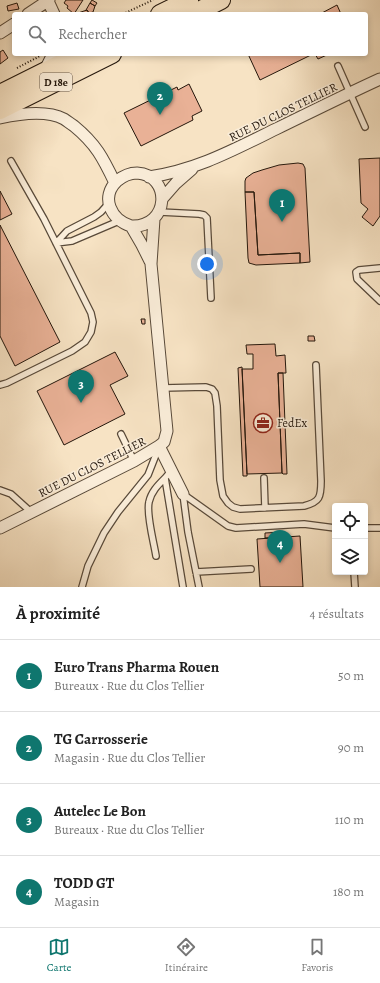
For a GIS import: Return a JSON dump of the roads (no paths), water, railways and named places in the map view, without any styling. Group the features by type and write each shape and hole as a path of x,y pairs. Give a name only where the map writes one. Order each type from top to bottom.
{"main road":[{"path":"164,12 189,0"},
{"path":"197,12 221,0"},
{"name":"D 18e","path":"0,94 76,56"},
{"name":"D 18e","path":"0,110 108,56"}],"street":[{"path":"39,6 50,12"},
{"path":"0,33 12,25"},
{"path":"43,72 52,56"},
{"name":"RUE DU CLOS TELLIER","path":"115,183 127,174 135,173 149,176 165,174 196,166 229,152 380,78"},
{"path":"0,118 25,114 46,114 64,119 88,138 104,160 115,183 111,189 109,202 111,209 119,220 131,226 145,225 157,215"},
{"name":"RUE DU CLOS TELLIER","path":"0,528 134,461 160,446 164,442 166,437 163,388 151,264 157,215 162,199 176,183 196,166"},
{"path":"149,176 158,186 162,199"},
{"name":"RUE DU CLOS TELLIER","path":"131,226 142,244 151,264"},
{"path":"160,446 168,474 183,494"}],"lane":[{"path":"338,66 365,128"},
{"path":"0,385 72,351 85,342 91,332 93,322 91,313 56,243 11,161"},
{"path":"56,243 67,231 101,212 109,202"},
{"path":"157,215 199,214 204,215 207,218 211,298"},
{"path":"56,243 72,241 119,220"},
{"path":"380,268 359,270 356,272 356,276 357,280 380,301"},
{"path":"163,388 206,387 212,389 215,393 217,406 220,480 223,496 233,507 240,509 304,506 313,504 318,500 321,493 316,365"},
{"path":"121,434 134,461"},
{"path":"82,587 88,566 104,533 118,512 148,475 160,446"},
{"path":"156,556 148,508 152,493 168,474"},
{"path":"168,474 183,587"},
{"path":"264,478 265,508"},
{"path":"0,490 11,494 32,512"},
{"path":"183,494 228,526 236,528 304,524 332,528"},
{"path":"183,494 188,532 199,587"},
{"path":"368,528 380,528"},
{"path":"196,572 251,569"},
{"path":"354,575 355,587"}],"place":[{"name":"TG Carrosserie","path":"160,115"},
{"name":"Euro Trans Pharma Rouen","path":"282,222"},
{"name":"Autelec Le Bon","path":"81,403"},
{"name":"FedEx","path":"263,423"},
{"name":"TODD GT","path":"280,563"}]}
